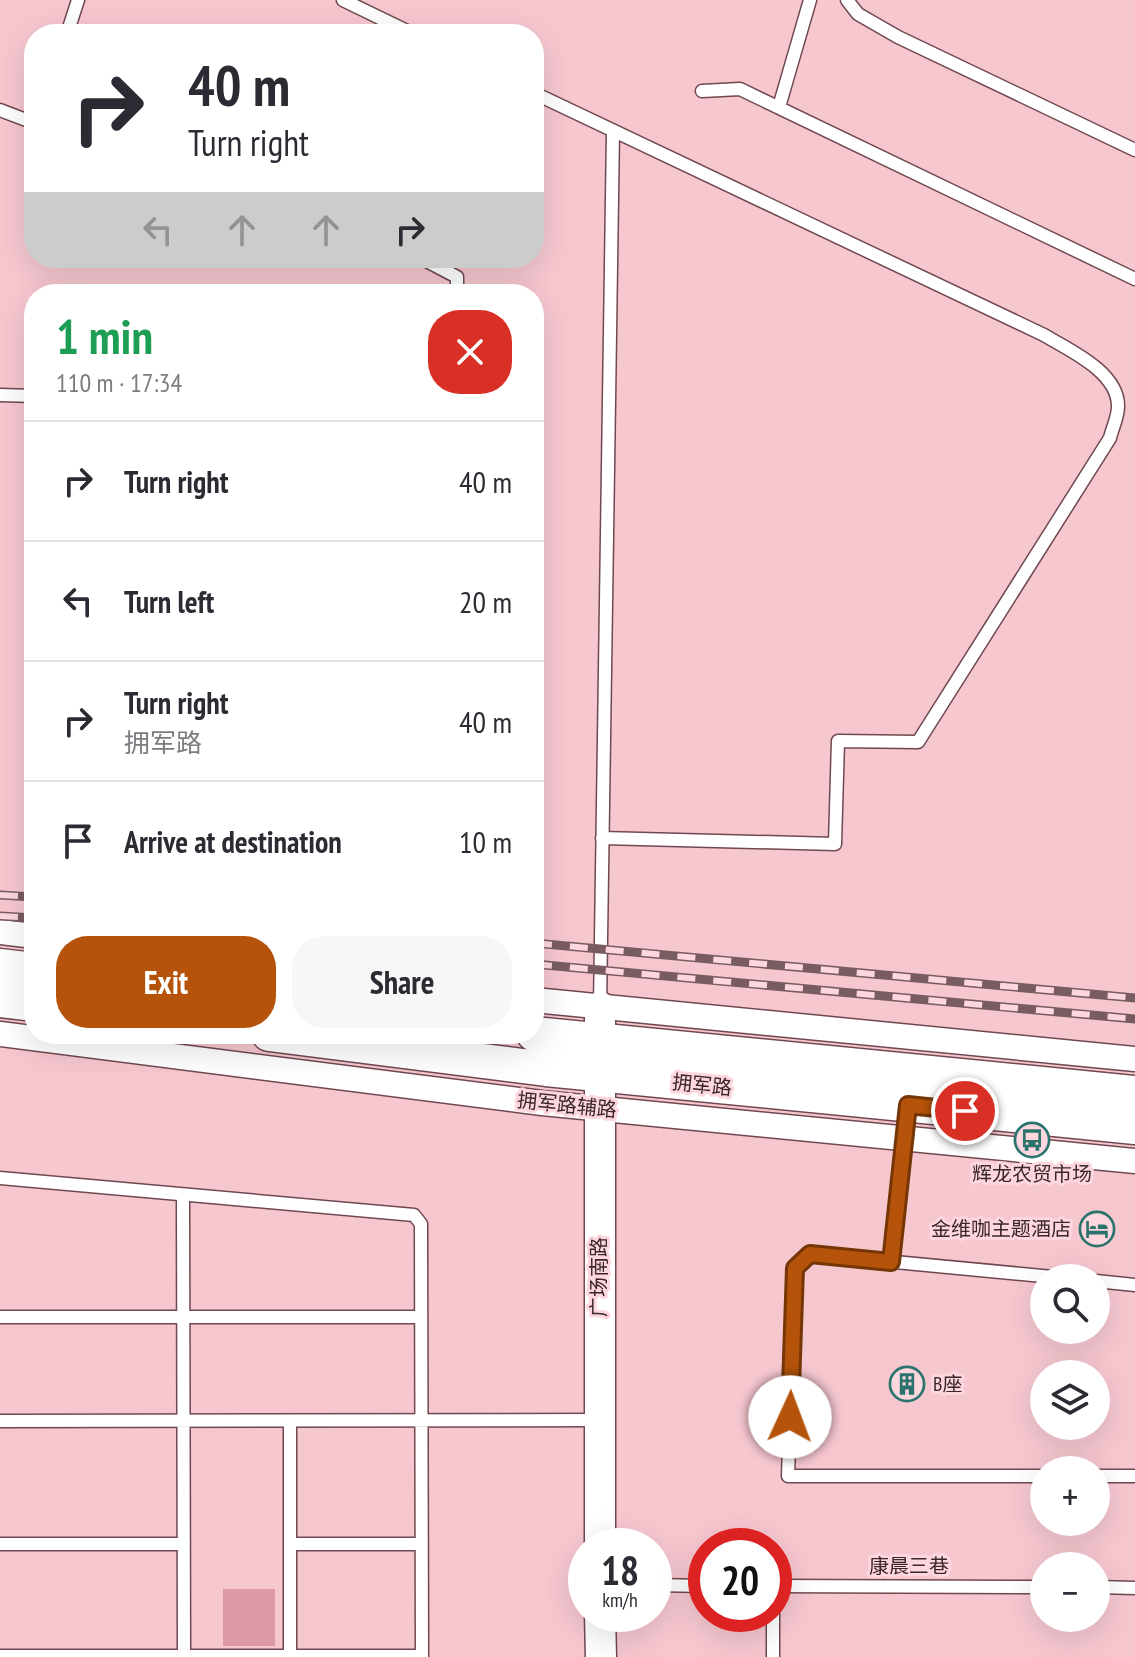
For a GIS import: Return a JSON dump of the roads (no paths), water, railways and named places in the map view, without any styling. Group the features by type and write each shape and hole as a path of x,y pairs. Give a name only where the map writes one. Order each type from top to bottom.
{"main road":[{"path":"0,966 24,969"},
{"path":"0,1000 24,1003"},
{"name":"拥军路","path":"544,1035 1135,1093"},
{"name":"拥军路","path":"349,1044 598,1075 1135,1127"}],"street":[{"path":"0,932 24,935"},
{"path":"544,1001 1135,1059"},
{"name":"广场南路","path":"600,1007 600,1528"},
{"name":"拥军路辅路","path":"0,1034 24,1037"},
{"name":"拥军路辅路","path":"80,1044 598,1109 1135,1161"},
{"path":"600,1632 601,1657"}],"lane":[{"path":"70,24 78,0"},
{"path":"343,0 392,24"},
{"path":"779,107 810,0"},
{"path":"847,0 858,14 898,37 1135,150"},
{"path":"702,91 740,89 1135,279"},
{"path":"544,98 1044,335 1095,365 1114,389 1118,407 1110,438 918,742 838,741 835,844 602,838"},
{"path":"0,110 24,119"},
{"path":"600,1007 613,131"},
{"path":"440,268 457,277 457,284"},
{"path":"0,395 24,396"},
{"path":"891,1262 908,1105"},
{"path":"0,1178 414,1215 421,1224 422,1544 422,1656 0,1656"},
{"path":"183,1195 184,1656"},
{"path":"1030,1275 810,1254 795,1268 788,1476 1030,1476"},
{"path":"1110,1282 1135,1285"},
{"path":"0,1317 421,1317"},
{"path":"0,1421 599,1420"},
{"path":"290,1421 290,1656"},
{"path":"1110,1476 1135,1476"},
{"path":"0,1544 184,1544"},
{"path":"290,1544 422,1544"},
{"name":"康晨三巷","path":"792,1586 1030,1587"},
{"path":"1110,1587 1135,1588"},
{"path":"773,1632 773,1657"}],"railway":[{"path":"0,895 24,896"},
{"path":"0,916 24,917"},
{"path":"544,944 1135,998"},
{"path":"544,965 1135,1019"}],"place":[{"name":"辉龙农贸市场","path":"1032,1140"},
{"name":"金维咖主题酒店","path":"1097,1229"},
{"name":"B座","path":"907,1384"}]}
